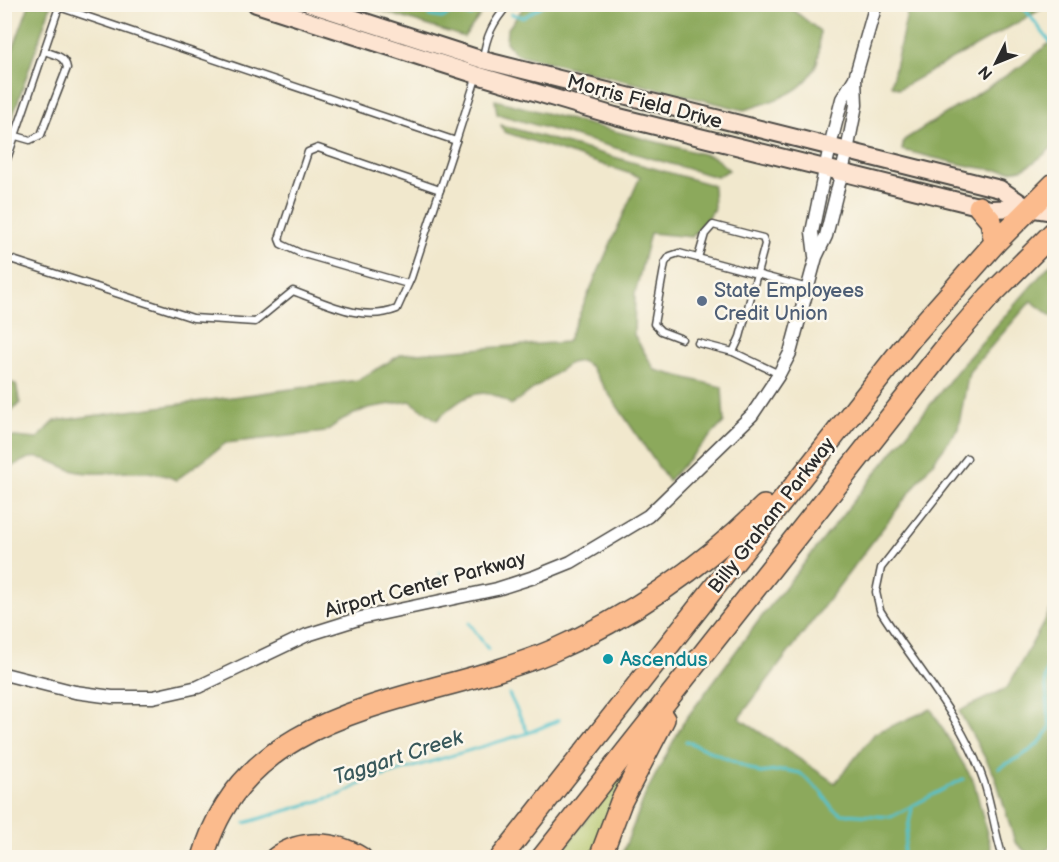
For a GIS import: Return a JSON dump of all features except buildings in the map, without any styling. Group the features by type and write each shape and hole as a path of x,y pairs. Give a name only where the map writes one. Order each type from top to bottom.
{"highway":[{"name":"Billy Graham Parkway","path":"501,858 911,338 995,243 1054,184"},
{"path":"980,207 991,221 995,243"},
{"name":"Billy Graham Parkway","path":"542,858 950,342 997,289 1054,232"},
{"path":"203,858 215,825 243,783 262,763 295,738 358,710 508,667 549,652 622,617 692,571 733,537 836,433"},
{"path":"600,858 621,802 659,726 737,613"},
{"path":"276,858 294,848 325,844 340,847 361,858"}],"street":[{"name":"Morris Field Drive","path":"256,4 480,68 848,150 1000,189 1028,208"},
{"name":"Morris Field Drive","path":"310,4 615,116 980,207 1028,208 1054,212"},
{"path":"855,78 876,4"},
{"name":"Airport Center Parkway","path":"816,257 812,232 830,146 842,99 855,78"},
{"name":"Airport Center Parkway","path":"4,674 75,692 112,697 153,696 198,687 307,635 362,618 497,589 534,577 571,562 648,516 731,438 752,415 790,353 816,257 826,236 848,150 856,105 855,78"}],"lane":[{"path":"4,257 193,318 255,322 292,291 359,314 382,315 397,309 408,284 480,68 486,37 496,18 508,4"},
{"path":"4,168 60,6 456,141"},
{"path":"16,136 30,140 41,135 67,68 66,61 61,57 45,51"},
{"path":"408,284 300,253 281,244 279,239 300,170 308,152 318,148 440,190"},
{"path":"699,258 705,234 714,225 763,238 765,244 740,337 733,352"},
{"path":"682,339 661,331 654,324 665,263 670,256 679,253 808,288"},
{"path":"698,343 733,352 779,374"},
{"path":"967,458 881,568 876,592 880,610 937,694 968,747 984,782 1003,858"}],"green space":[{"path":"526,4 792,5 792,9 820,31 819,56 813,71 798,88 778,99 744,110 516,54 506,42 507,30"},
{"path":"909,4 1049,5 899,89 891,85"},
{"path":"29,5 51,5 5,139 5,71"},
{"path":"362,5 488,5 464,37"},
{"path":"1054,39 1054,146 1036,161 1024,168 999,170 964,165 902,150 904,140 1020,67"},
{"path":"495,100 714,157 729,170 716,177 497,114"},
{"path":"501,125 713,185 714,209 692,237 650,233 635,294 634,335 655,370 722,387 724,422 668,481 590,366 581,361 570,363 511,405 490,394 471,395 462,399 437,420 410,401 368,408 343,419 325,432 226,443 176,480 152,472 79,472 36,458 27,459 5,470 5,436 37,439 55,421 358,380 402,354 567,342 640,177 504,132"},
{"path":"1054,260 1054,318 1031,301 969,372 958,429 739,718 835,783 875,733 931,709 974,782 993,857 621,857 646,793 683,723 759,620 961,366"},
{"path":"5,381 16,384 20,403 11,412 5,409"},
{"path":"1054,604 1054,843 1046,851 1029,855 1015,842 995,776 959,711 1007,688"},
{"path":"620,776 626,780 594,857 556,858"}],"waterway":[{"path":"511,14 524,17 545,4"},
{"path":"1021,4 1054,47"},
{"path":"430,16 442,18 458,10 470,16 479,9 492,10"},
{"path":"440,573 450,579"},
{"path":"469,623 488,649"},
{"name":"Taggart Creek","path":"999,768 1035,747 1050,727 1045,677 1054,646"},
{"path":"509,694 528,733"},
{"name":"Taggart Creek","path":"245,823 342,794 366,781 528,733 559,720"},
{"name":"Taggart Creek","path":"686,741 760,773 785,770 800,773 821,792 833,809 842,814 891,817 963,779"},
{"path":"902,858 912,808"}],"place":[{"name":"State Employees Credit Union","path":"702,301"},
{"name":"Ascendus","path":"608,659"}]}
